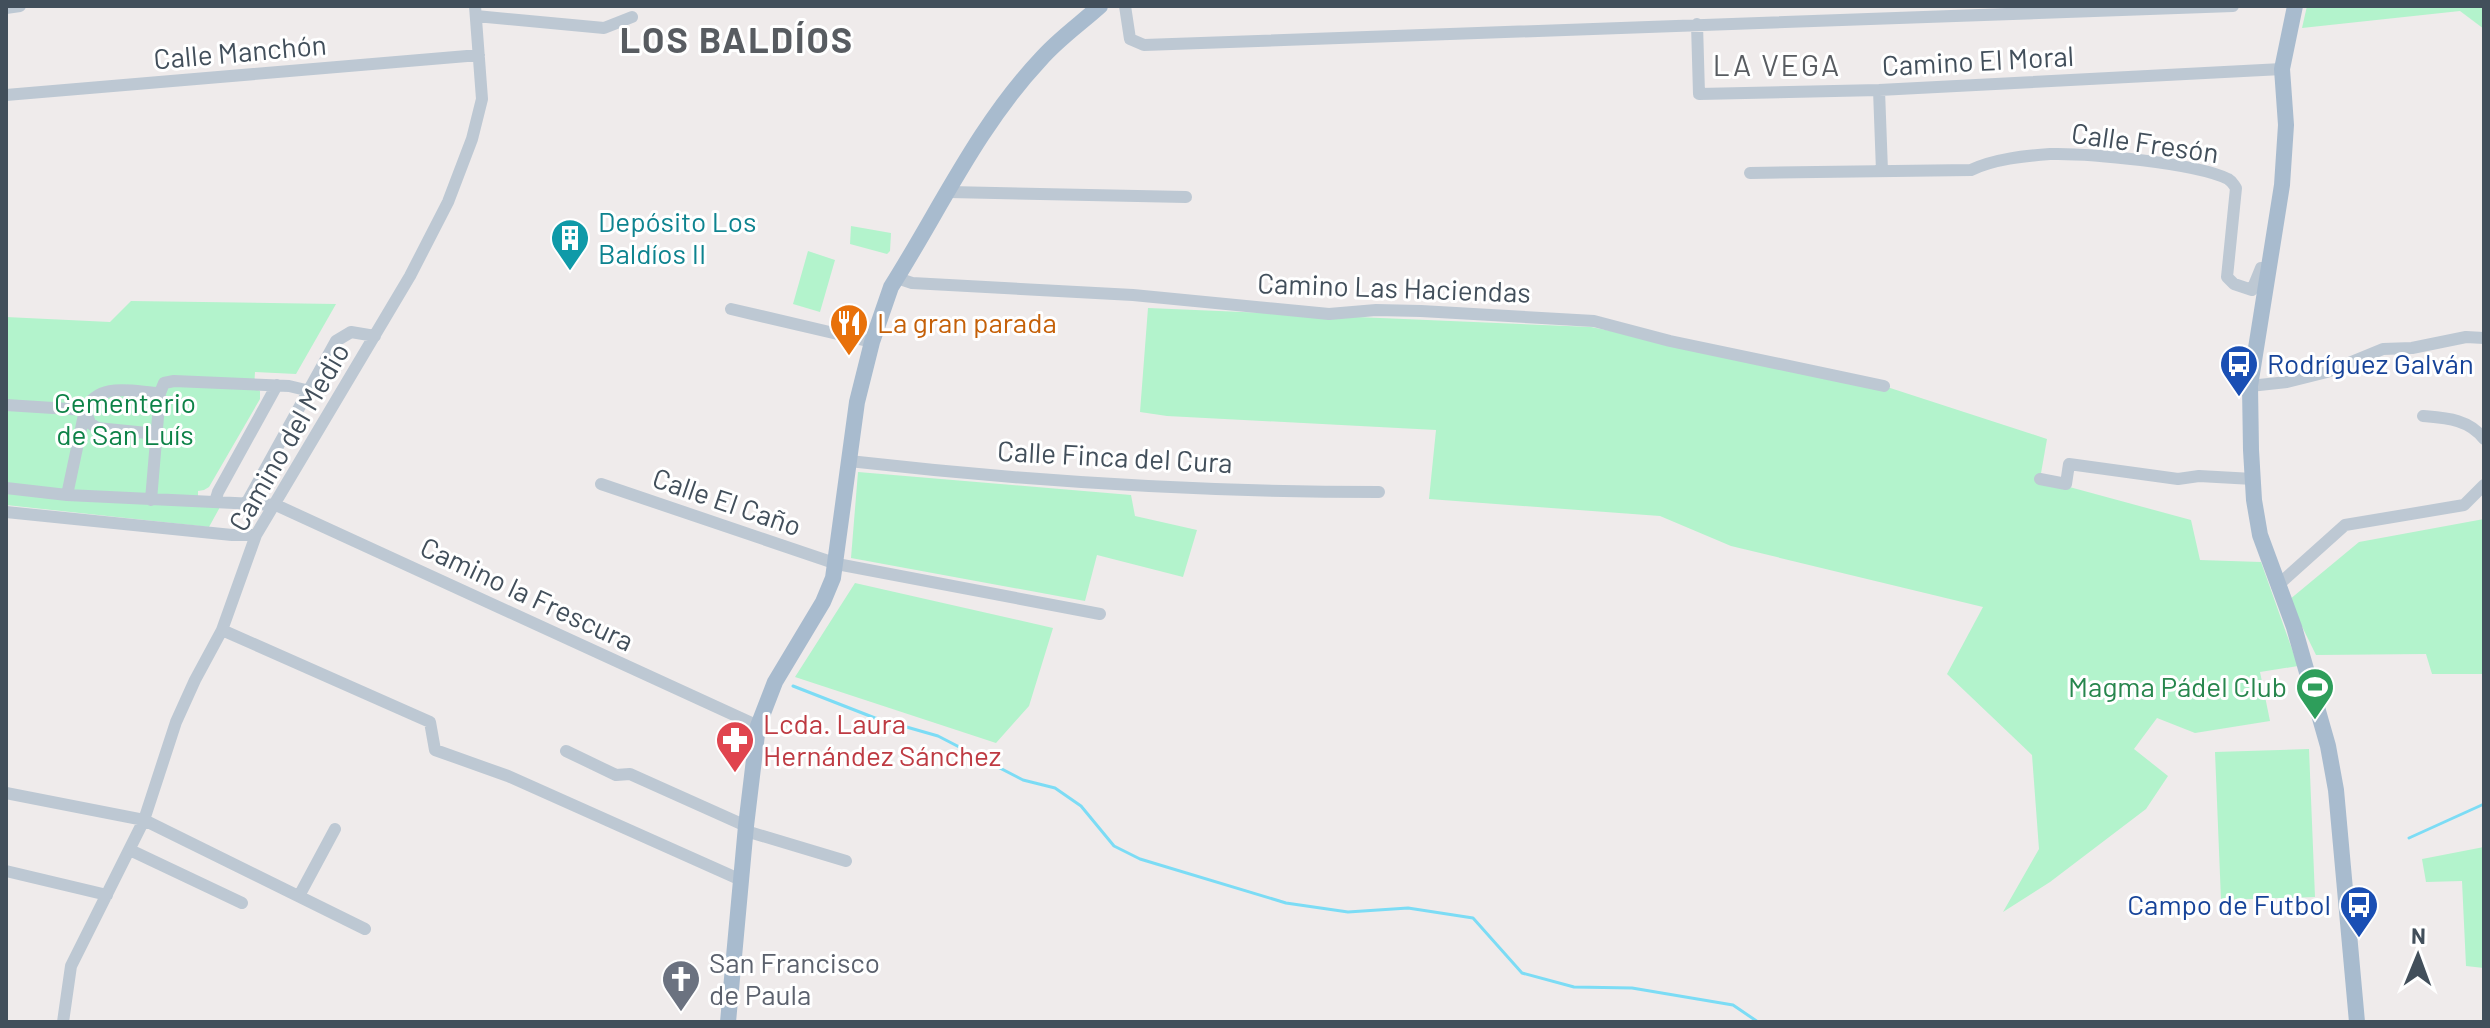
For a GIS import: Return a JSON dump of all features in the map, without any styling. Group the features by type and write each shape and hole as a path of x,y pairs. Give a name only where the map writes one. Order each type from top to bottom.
{"main road":[{"path":"728,1022 758,726 775,682 823,602 837,564 857,402 886,300 991,123 1040,59 1100,6"},
{"path":"2295,6 2282,69 2285,153 2250,386 2253,479 2260,535 2294,627 2328,746 2336,790 2357,1022"}],"street":[{"path":"6,8 20,6"},
{"path":"1125,6 1130,39 1144,45 2233,6"},
{"path":"475,11 604,28 632,17"},
{"name":"Camino del Medio","path":"63,1022 71,966 144,820 176,722 222,630 256,535 430,239 472,139 482,99 475,11"},
{"name":"Camino El Moral","path":"1697,24 1699,94 1879,90 2282,69"},
{"name":"Calle Manchón","path":"6,95 479,55"},
{"path":"1879,90 1882,171"},
{"name":"Calle Fresón","path":"1750,173 1971,170 1987,163 2048,154 2084,155 2183,167 2228,179 2236,188 2227,277 2234,284 2252,290 2261,268 2269,269"},
{"path":"949,192 1186,197"},
{"name":"Camino Las Haciendas","path":"897,278 912,283 1133,295 1329,314 1376,310 1594,321 1685,344 1884,386"},
{"path":"731,309 872,342"},
{"path":"246,504 336,341 343,335 360,332 375,336"},
{"path":"2250,386 2287,382 2327,372 2383,349 2412,348 2466,337 2484,338"},
{"path":"151,500 160,393 164,383 277,385 310,391"},
{"path":"215,502 277,385"},
{"path":"67,495 85,410 93,396 106,390 160,393"},
{"path":"6,405 85,410"},
{"path":"85,410 90,423 97,428 157,434"},
{"path":"2423,416 2459,420 2471,426 2484,439"},
{"name":"Calle Finca del Cura","path":"849,461 1088,482 1290,492 1379,492"},
{"path":"2040,479 2066,484 2069,464 2178,479 2199,476 2253,479"},
{"name":"Calle El Caño","path":"601,484 837,564 1100,614"},
{"path":"2277,586 2345,525 2464,505 2484,485"},
{"path":"6,488 67,495 276,505"},
{"name":"Camino la Frescura","path":"276,505 758,726"},
{"path":"6,512 256,535"},
{"path":"222,630 430,722 435,750 508,776 741,880"},
{"path":"566,751 616,775 630,774 746,828 846,861"},
{"path":"6,793 144,820 365,929"},
{"path":"299,896 335,829"},
{"path":"130,850 242,903"},
{"path":"6,871 107,895"}],"green space":[{"path":"2307,6 2484,6 2484,29 2460,11 2302,28"},
{"path":"851,226 891,233 890,251 887,254 850,244"},
{"path":"808,251 835,260 820,312 793,304"},
{"name":"Cementerio de San Luís","path":"131,301 336,304 296,374 255,372 254,387 260,391 260,399 209,487 198,491 198,506 220,507 209,527 6,505 6,317 110,322"},
{"path":"1148,308 1591,327 1884,386 2047,439 2040,479 2191,520 2200,560 2261,562 2298,666 2260,672 2270,721 2195,733 2157,718 2134,749 2168,776 2146,809 2050,882 2003,912 2039,849 2032,755 1947,674 1983,607 1731,546 1660,516 1429,499 1436,430 1140,412"},
{"path":"858,472 1131,495 1135,516 1197,530 1183,577 1097,555 1085,601 851,558"},
{"path":"2484,519 2484,674 2432,674 2426,654 2316,655 2289,600 2359,542"},
{"path":"855,583 1053,628 1029,706 996,743 795,677"},
{"path":"2309,749 2315,897 2221,900 2215,752"},
{"path":"2484,847 2484,968 2466,966 2462,881 2426,882 2422,859"}],"waterway":[{"path":"793,686 875,718 938,736 1023,780 1055,788 1081,806 1114,846 1140,859 1286,903 1348,912 1408,908 1473,918 1522,973 1574,987 1632,988 1733,1005 1758,1022"},
{"path":"2409,838 2484,804"}],"place":[{"name":"Depósito Los Baldíos II","path":"570,272"},
{"name":"La gran parada","path":"849,357"},
{"name":"Rodríguez Galván","path":"2239,398"},
{"name":"Magma Pádel Club","path":"2315,721"},
{"name":"Lcda. Laura Hernández Sánchez","path":"735,774"},
{"name":"Campo de Futbol","path":"2359,939"},
{"name":"San Francisco de Paula","path":"681,1013"}],"district":[{"name":"LOS BALDÍOS","path":"737,40"},
{"name":"LA VEGA","path":"1777,66"}]}
